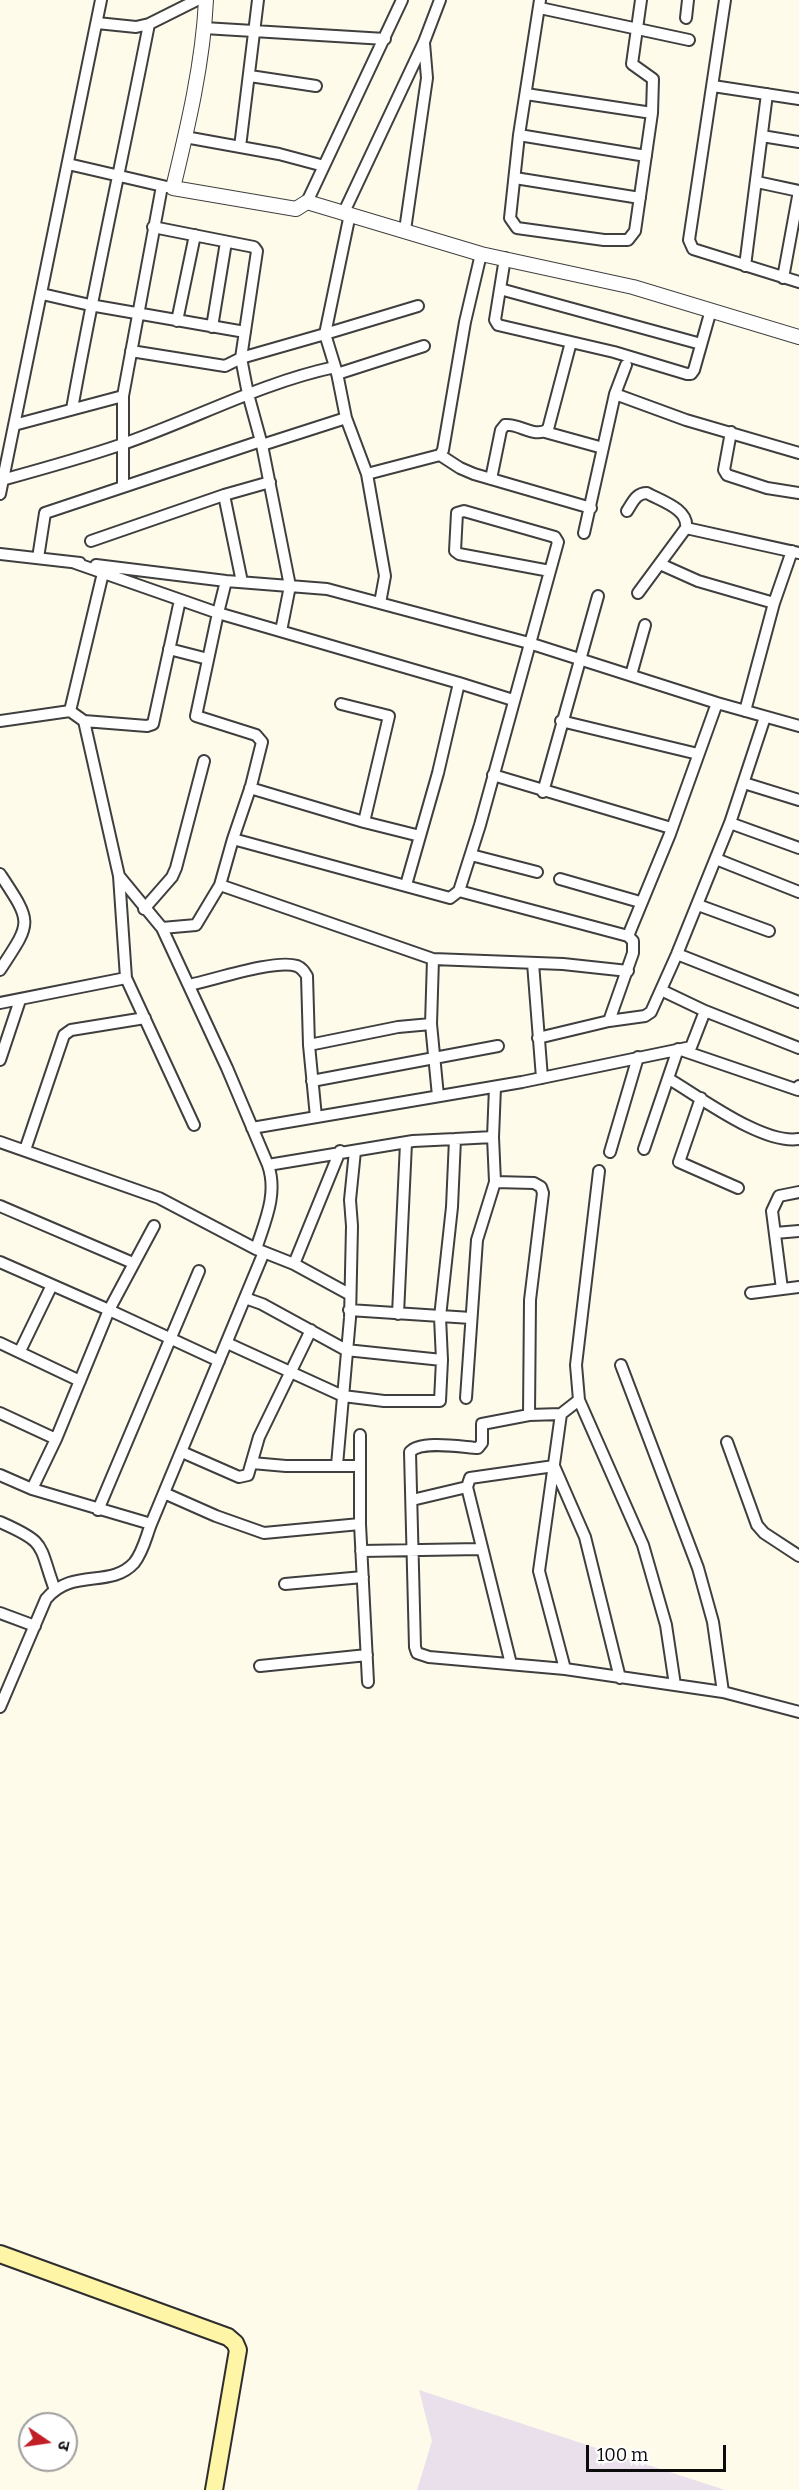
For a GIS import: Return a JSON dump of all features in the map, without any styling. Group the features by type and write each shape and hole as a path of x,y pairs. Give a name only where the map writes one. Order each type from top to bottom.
{"main road":[{"path":"0,2254 228,2337 235,2343 238,2350 214,2490"}],"street":[{"path":"0,494 2,473 42,294 101,0"},
{"path":"97,23 129,27 149,24 197,0"},
{"path":"123,487 121,445 123,396 130,351 139,314 153,227 185,137 204,28 206,0"},
{"path":"240,147 258,0"},
{"path":"68,164 168,187 296,208 307,202 402,0"},
{"path":"380,603 385,576 367,474 346,418 325,334 347,213 424,42 440,0"},
{"path":"641,0 638,30 632,64 653,79 652,113 635,231 628,240 604,240 517,228 510,218 519,135 540,4 638,30 689,40"},
{"path":"686,18 688,0"},
{"path":"725,0 715,54 713,86 689,240 693,249 799,282"},
{"path":"72,409 90,305 119,176 149,24"},
{"path":"204,28 385,39"},
{"path":"405,230 427,78 424,42"},
{"path":"250,76 316,86"},
{"path":"713,86 799,99"},
{"path":"745,266 767,93"},
{"path":"526,94 652,113"},
{"path":"519,135 646,156"},
{"path":"762,136 799,142"},
{"path":"185,137 279,154 324,166"},
{"path":"515,178 640,198"},
{"path":"757,182 799,191 783,278"},
{"path":"307,202 482,254 633,287 799,337"},
{"path":"153,227 254,247 257,251 242,358 248,394 270,482 290,586 281,631"},
{"path":"177,321 195,235"},
{"path":"212,327 226,242"},
{"path":"440,455 444,446 465,322 482,254"},
{"path":"505,258 495,320 498,325 614,352 687,374 691,374 694,370 711,310"},
{"path":"500,289 701,344"},
{"path":"42,294 90,305 246,332"},
{"path":"130,351 225,366 242,358 418,306"},
{"path":"545,432 550,426 571,342"},
{"path":"2,473 121,445 248,394 292,379 336,371 424,346"},
{"path":"584,533 615,394 626,365"},
{"path":"615,394 687,420 799,453"},
{"path":"14,425 123,396"},
{"path":"38,558 45,513 346,418"},
{"path":"491,480 501,430 505,425 539,433 545,432 603,448"},
{"path":"731,432 724,470 727,475 767,488 799,493"},
{"path":"367,474 440,455 460,468 491,480 591,508"},
{"path":"91,541 224,495 270,482"},
{"path":"627,511 637,496 647,493 682,512 687,520 686,528 638,593"},
{"path":"224,495 242,582"},
{"path":"233,839 450,898 459,891 471,855 513,700 550,571 558,542 555,537 464,511 457,513 454,544 459,554 550,571"},
{"path":"686,528 795,552 774,603 745,711"},
{"path":"0,554 226,581 327,589 529,643 717,703 799,726"},
{"path":"75,563 218,613 513,700"},
{"path":"660,564 699,581 774,603"},
{"path":"70,711 104,573"},
{"path":"162,927 196,925 220,885 262,745 261,739 256,735 196,716 197,701 226,581"},
{"path":"543,792 561,721 598,596"},
{"path":"0,721 70,711 84,721 147,726 153,724 180,600"},
{"path":"631,675 645,625"},
{"path":"169,649 208,659"},
{"path":"406,885 438,773 459,683"},
{"path":"628,936 672,828 717,703"},
{"path":"341,704 389,716 364,822"},
{"path":"538,1038 609,1021 645,1016 656,1004 730,823 765,717"},
{"path":"84,721 118,876 126,978 194,1125"},
{"path":"561,721 698,754"},
{"path":"144,909 172,877 176,868 204,761"},
{"path":"493,775 543,792 672,828"},
{"path":"744,783 799,800"},
{"path":"250,788 420,836"},
{"path":"730,823 799,848"},
{"path":"471,855 537,872"},
{"path":"716,859 799,892"},
{"path":"0,874 21,906 25,920 23,935 0,970"},
{"path":"0,1707 46,1599 70,1581 114,1575 125,1571 142,1550 245,1298 260,1251 272,1200 272,1175 268,1165 162,927 144,909 118,876"},
{"path":"560,879 640,902"},
{"path":"220,885 433,959 533,963 627,971"},
{"path":"459,891 628,936 634,947 609,1021"},
{"path":"698,905 769,931"},
{"path":"677,954 799,1002"},
{"path":"433,959 431,1024 438,1096"},
{"path":"533,963 542,1078"},
{"path":"189,985 280,964 301,968 307,976 309,1045 316,1117"},
{"path":"0,1003 126,978"},
{"path":"661,990 705,1011 799,1048"},
{"path":"0,1060 20,1000"},
{"path":"252,1128 542,1078 691,1047 705,1011"},
{"path":"25,1150 64,1035 71,1030 145,1018"},
{"path":"309,1045 398,1027 431,1024"},
{"path":"312,1082 498,1046"},
{"path":"644,1149 678,1049"},
{"path":"678,1049 799,1089"},
{"path":"610,1152 638,1057"},
{"path":"669,1079 742,1124 769,1135 799,1139"},
{"path":"466,1398 477,1240 495,1182 493,1137 495,1086"},
{"path":"701,1098 679,1162 738,1188"},
{"path":"268,1165 340,1151 355,1151 406,1143 493,1137"},
{"path":"227,1343 343,1396 384,1401 437,1402 441,1398 440,1317 452,1207 455,1139"},
{"path":"0,1142 159,1198 260,1251 294,1264 349,1294"},
{"path":"398,1314 406,1143"},
{"path":"294,1264 340,1151"},
{"path":"337,1465 349,1310 352,1226 350,1200 355,1151"},
{"path":"599,1171 576,1365 579,1400 643,1545 666,1625 675,1685"},
{"path":"495,1182 534,1183 541,1187 543,1193 530,1300 529,1415"},
{"path":"782,1289 772,1211 775,1202 783,1194 799,1192"},
{"path":"0,1206 133,1263"},
{"path":"32,1489 56,1439 109,1310 154,1226"},
{"path":"775,1233 799,1232"},
{"path":"0,1262 219,1361"},
{"path":"98,1510 199,1271"},
{"path":"20,1351 52,1285"},
{"path":"751,1293 799,1287"},
{"path":"245,1298 262,1304 346,1350 442,1360"},
{"path":"349,1310 471,1318"},
{"path":"182,1452 239,1477 248,1475 260,1437 311,1330"},
{"path":"0,1343 80,1381"},
{"path":"621,1365 698,1568 713,1622 723,1692"},
{"path":"579,1400 561,1414 529,1415 482,1424 482,1443 478,1448 425,1445 411,1449 409,1455 412,1500 411,1549 417,1653 429,1657 565,1669 723,1692 799,1712"},
{"path":"0,1413 56,1439"},
{"path":"561,1414 539,1571 565,1669"},
{"path":"360,1435 360,1524 368,1682"},
{"path":"727,1442 757,1525 764,1533 799,1556"},
{"path":"252,1463 286,1466 360,1466"},
{"path":"511,1664 467,1487 470,1478 554,1466"},
{"path":"554,1466 585,1537 620,1678"},
{"path":"0,1475 32,1489 151,1524"},
{"path":"412,1500 467,1487"},
{"path":"164,1493 264,1533 360,1524"},
{"path":"0,1522 28,1534 38,1542 55,1590"},
{"path":"361,1551 482,1549"},
{"path":"285,1584 363,1577"},
{"path":"0,1613 35,1626"},
{"path":"260,1666 367,1655"},
{"path":"0,1674 12,1679"}],"shaded area":[{"path":"419,2390 725,2490 417,2490 432,2441"}]}
